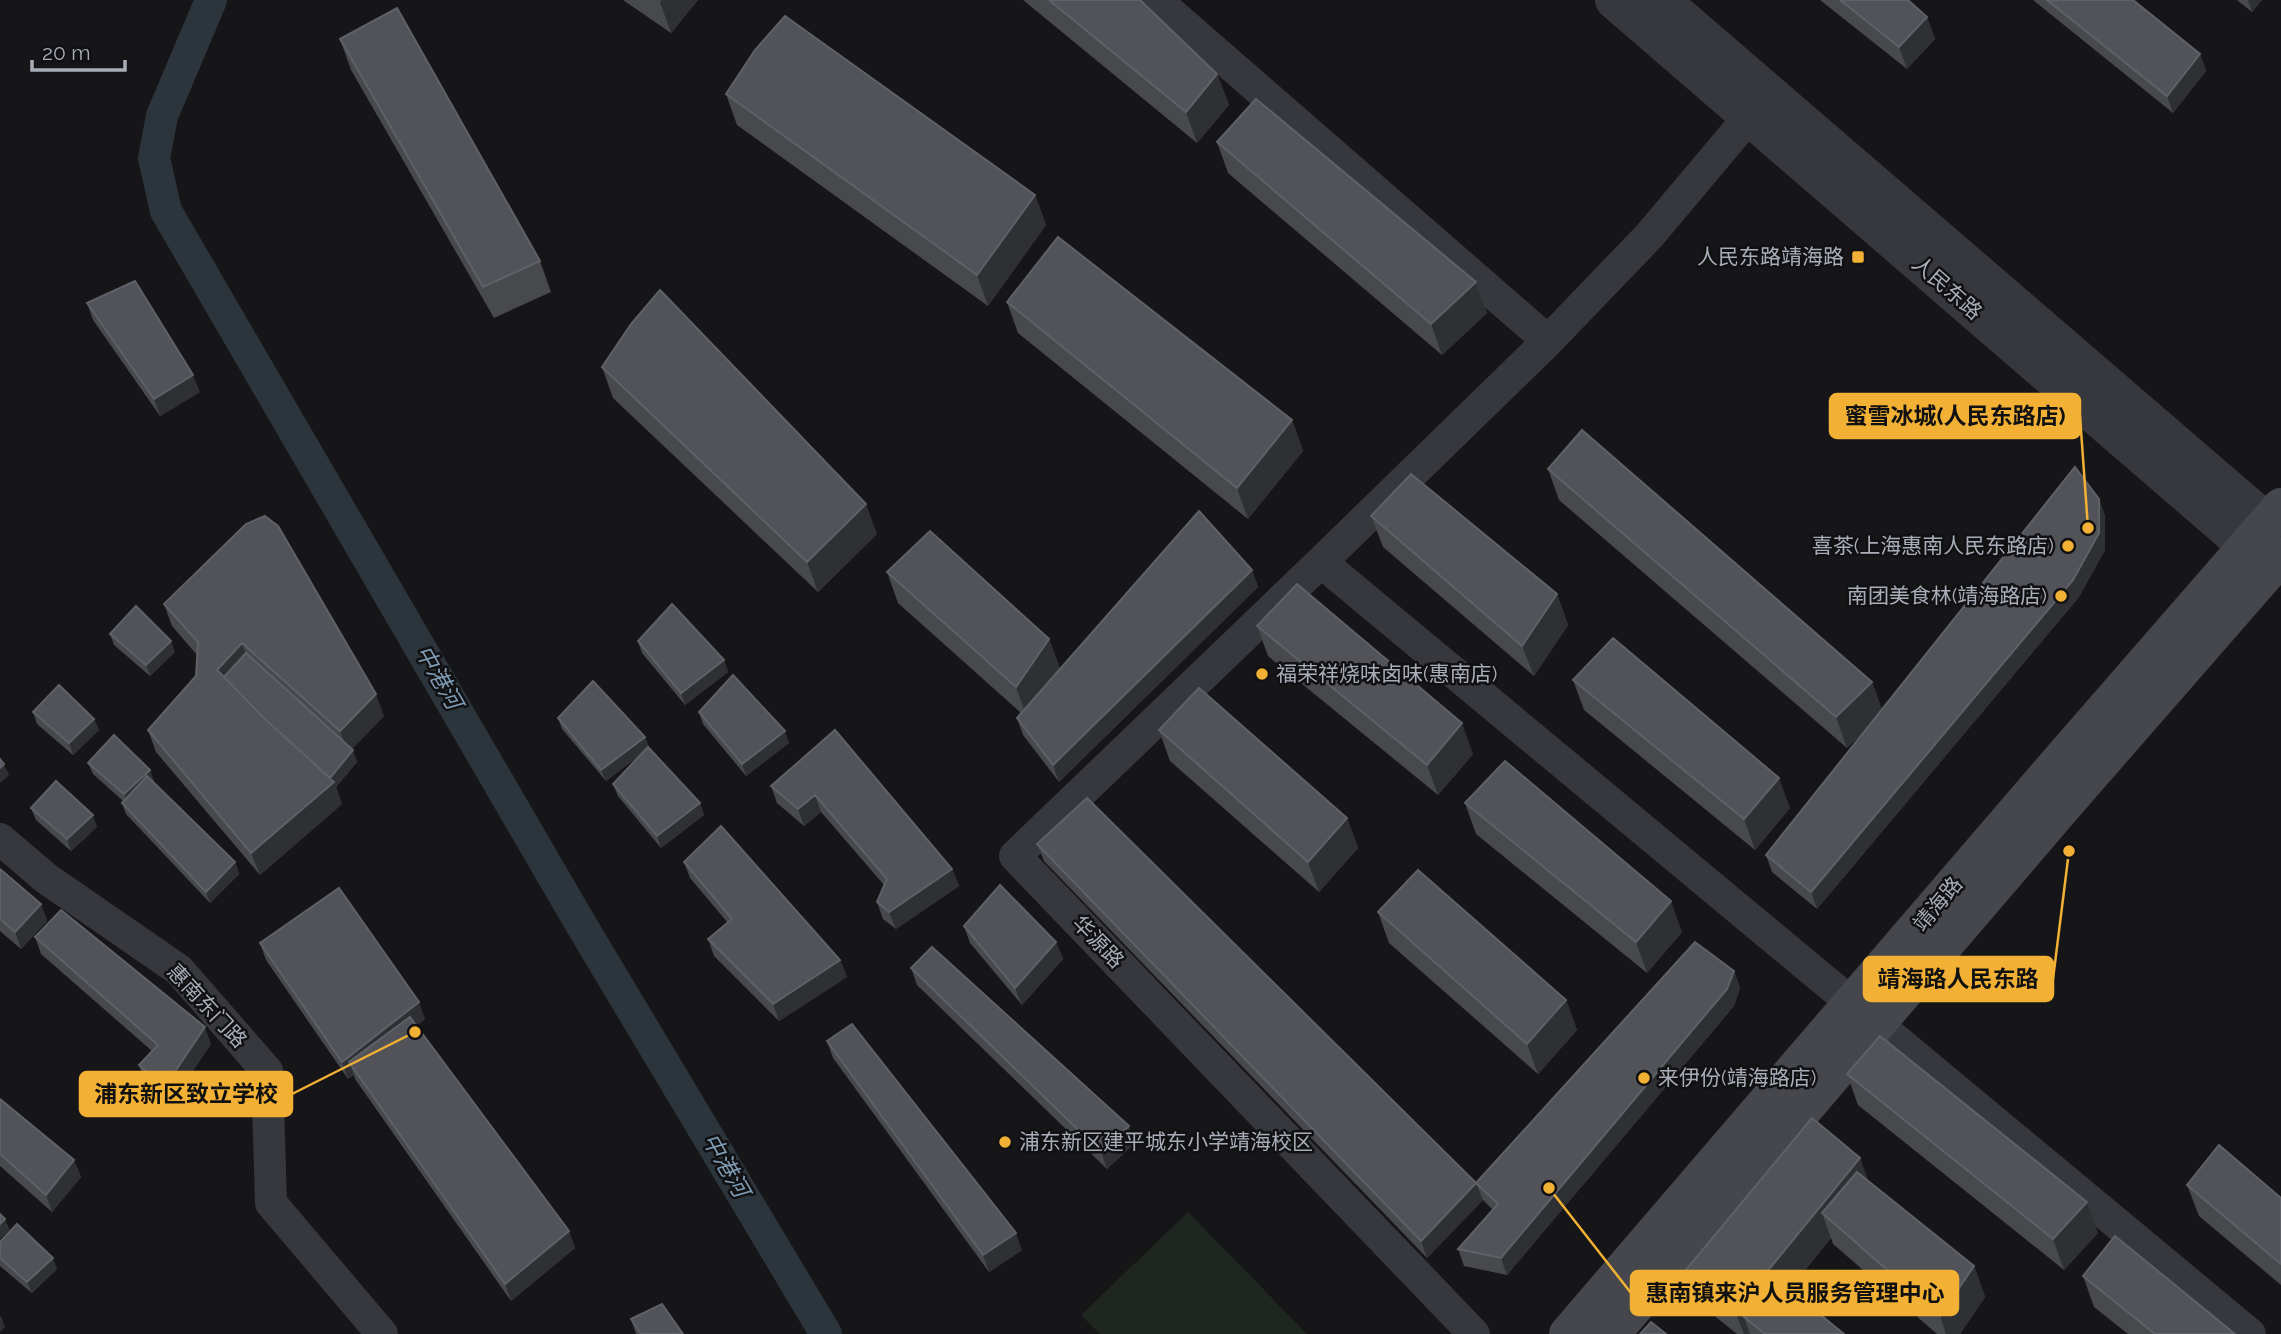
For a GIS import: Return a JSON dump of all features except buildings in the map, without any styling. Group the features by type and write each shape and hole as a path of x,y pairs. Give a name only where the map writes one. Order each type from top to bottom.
{"main road":[{"name":"靖海路","path":"1569,1334 1864,1015 2064,805 2273,544"},
{"name":"靖海路","path":"1611,1334 1864,1015"}],"street":[{"path":"1156,0 1548,341"},
{"name":"人民东路","path":"1614,0 1749,117 2273,544"},
{"name":"人民东路","path":"1661,0 2273,544"},
{"path":"1749,117 1649,236 1548,341 1321,562 2250,1334"},
{"name":"华源路","path":"1321,562 1016,856 1474,1334"},
{"name":"惠南东门路","path":"0,839 47,879 178,970 267,1071 271,1203 382,1334"}],"shaded area":[{"path":"1188,1212 1307,1334 1100,1334 1081,1315"}],"waterway":[{"name":"中港河","path":"211,0 162,116 154,158 166,211 579,921 826,1334"}],"place":[{"name":"人民东路靖海路","path":"1858,257"},
{"name":"蜜雪冰城(人民东路店)","path":"2088,528"},
{"name":"喜茶(上海惠南人民东路店)","path":"2068,546"},
{"name":"南团美食林(靖海路店)","path":"2061,596"},
{"name":"福荣祥烧味卤味(惠南店)","path":"1262,674"},
{"name":"靖海路人民东路","path":"2069,851"},
{"name":"浦东新区致立学校","path":"415,1032"},
{"name":"来伊份(靖海路店)","path":"1644,1078"},
{"name":"浦东新区建平城东小学靖海校区","path":"1005,1142"},
{"name":"惠南镇来沪人员服务管理中心","path":"1549,1188"}]}
